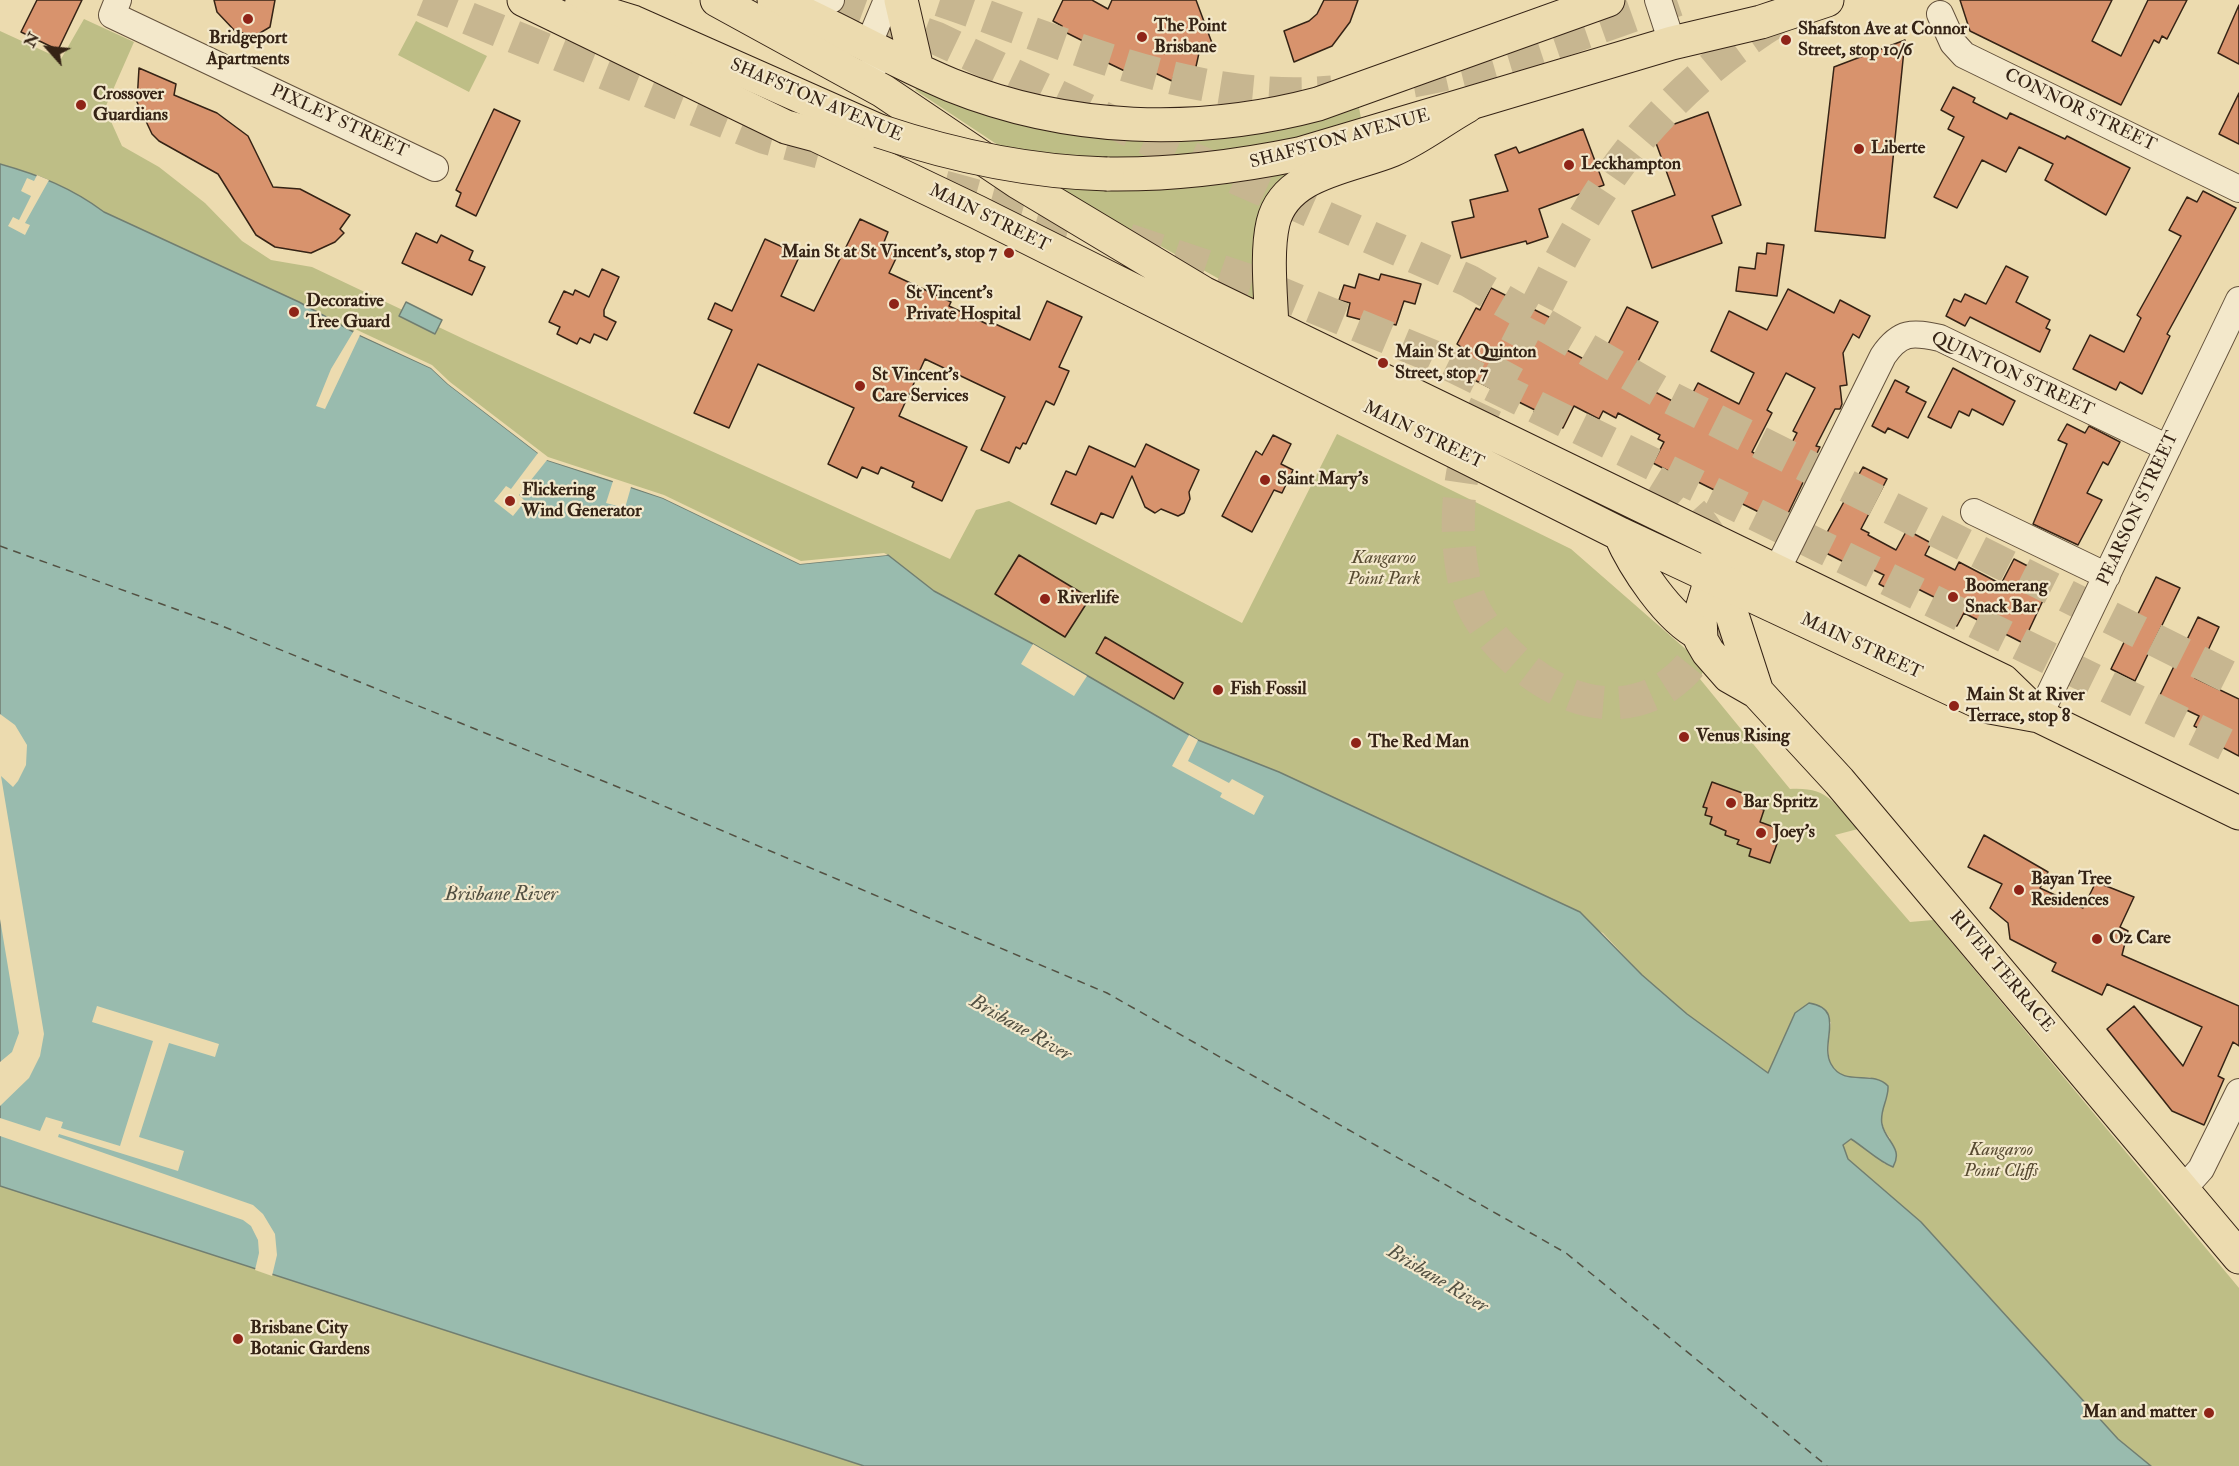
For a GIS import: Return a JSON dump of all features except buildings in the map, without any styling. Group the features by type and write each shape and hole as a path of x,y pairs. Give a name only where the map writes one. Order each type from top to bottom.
{"main road":[{"name":"MAIN STREET","path":"524,0 786,127 816,135 977,212 1620,534 1990,707 2039,716 2239,813"},
{"name":"MAIN STREET","path":"717,0 883,91 1018,182 1203,293 2003,681 2039,716"},
{"path":"902,0 917,69"},
{"path":"787,6 917,69 988,98 1067,117 1151,126 1222,123 1318,104 1608,0"},
{"name":"SHAFSTON AVENUE","path":"575,3 633,22 879,131 919,144 1015,167 1107,174 1189,172 1248,165 1354,139 1672,44 1761,22 1827,0"},
{"name":"MAIN STREET","path":"575,3 631,40 792,116 816,135"},
{"path":"1272,328 1272,224 1283,201 1300,184 1394,149 1467,106"},
{"path":"1620,534 1633,563 1686,627 1700,634"},
{"name":"RIVER TERRACE","path":"1732,551 1722,582 1700,616 1700,634 1708,652 1729,676 1757,692 1907,860 2239,1257"},
{"name":"RIVER TERRACE","path":"1722,582 1733,623 1748,659 1757,692"}],"street":[{"path":"787,6 831,0"},
{"path":"883,91 871,47 875,25 887,0"},
{"path":"1658,0 1672,44"},
{"name":"PIXLEY STREET","path":"115,8 435,168"},
{"name":"CONNOR STREET","path":"1940,14 1953,44 1964,55 2239,189"},
{"name":"PEARSON STREET","path":"2039,716 2239,300"},
{"name":"QUINTON STREET","path":"1776,572 1883,356 1892,342 1907,334 1940,338 2168,448"},
{"path":"1974,512 2107,576"},
{"path":"2183,1189 2201,1169 2239,1092"}],"green space":[{"name":"Kangaroo Point Cliffs","path":"84,19 134,42 105,108 122,146 159,167 205,203 242,241 271,260 312,267 468,341 950,559 976,510 1009,501 1242,623 1337,434 1571,549 1705,666 1700,679 1790,789 1814,791 1829,798 1858,829 1835,835 1910,922 1933,920 2239,1288 2239,1466 2151,1466 2118,1439 1921,1222 1848,1159 1843,1145 1851,1139 1873,1152 1885,1164 1890,1138 1884,1128 1882,1118 1887,1097 1870,1077 1855,1078 1844,1076 1836,1071 1829,1056 1831,1022 1795,1013 1768,1074 1687,1014 1642,975 1603,933 1326,794 1198,740 1033,644 934,591 888,556 800,564 663,498 547,460 416,361 359,335 299,302 104,212 55,183 0,164 0,31 61,59"},
{"path":"416,21 487,56 469,92 398,55"},
{"path":"920,85 1241,132 1359,108 1362,123 1276,144 1144,161 1007,151 915,90"},
{"path":"1304,168 1262,303 1048,183 1167,189 1226,184"},
{"name":"Brisbane City Botanic Gardens","path":"0,1186 87,1212 864,1466 0,1466"}],"water":[{"name":"Brisbane River","path":"0,164 55,183 104,212 299,302 359,335 431,368 448,384 547,460 663,498 800,564 888,555 934,591 1033,644 1198,740 1279,772 1580,912 1642,975 1687,1014 1768,1073 1795,1013 1809,1003 1820,1006 1827,1012 1829,1019 1828,1055 1831,1064 1843,1075 1874,1079 1888,1086 1881,1119 1895,1150 1896,1160 1893,1167 1882,1162 1851,1139 1843,1145 1848,1159 1921,1222 2118,1439 2151,1466 864,1466 0,1186"},
{"path":"406,302 442,320 435,334 399,316"}],"pier":[{"path":"37,175 49,180 25,223 30,225 25,235 8,226 13,217 19,220 31,196 21,191 27,178 34,181"},
{"path":"355,329 432,365 450,382 548,457 664,495 801,561 884,553 888,555 800,564 663,498 631,487 625,508 606,503 613,481 547,460 519,495 525,501 513,516 494,501 506,486 511,489 538,453 448,384 431,368 360,335 325,409 316,406 331,369"},
{"path":"1033,644 1087,676 1074,696 1021,664"},
{"path":"0,714 15,725 27,745 26,765 13,787 1,776 44,1034 40,1056 29,1078 0,1106 0,1062 12,1052 19,1033 0,919"},
{"path":"1189,735 1198,740 1188,761 1229,783 1232,779 1264,796 1254,815 1220,797 1222,793 1172,766"},
{"path":"97,1006 219,1044 215,1057 169,1043 139,1137 184,1151 178,1171 59,1134 58,1137 253,1205 263,1214 275,1234 277,1255 272,1276 255,1270 259,1253 258,1240 251,1226 243,1220 0,1136 0,1118 40,1131 46,1117 63,1122 61,1128 120,1146 153,1041 92,1022"}],"ferry route":[{"path":"0,546 217,624 640,796 1107,993 1566,1253 1827,1466"}],"tunnel":[{"path":"423,0 763,137 819,152"},
{"path":"832,0 936,38 1150,140 1469,281 1669,397 2239,682"},
{"path":"940,0 1083,51 1181,80 1230,89 1281,94 1332,92"},
{"path":"1413,81 1513,56 1677,0"},
{"path":"1710,621 1695,658 1689,666 1666,687 1646,697 1625,702 1604,703 1564,692 1527,670 1510,655 1496,641 1473,607 1466,588 1460,558 1458,527 1460,496 1468,450 1486,404 1557,266 1586,215 1618,166 1652,125 1685,91 1720,60 1778,20"},
{"path":"944,187 1079,224"},
{"path":"1128,240 1253,282 1432,356 2239,751"},
{"path":"1654,481 1684,503 1706,530 1719,552"}],"place":[{"name":"Bridgeport Apartments","path":"248,19"},
{"name":"The Point Brisbane","path":"1142,37"},
{"name":"Shafston Ave at Connor Street, stop 10/6","path":"1786,40"},
{"name":"Crossover Guardians","path":"81,105"},
{"name":"Liberte","path":"1859,149"},
{"name":"Leckhampton","path":"1569,165"},
{"name":"Main St at St Vincent's, stop 7","path":"1009,253"},
{"name":"St Vincent's Private Hospital","path":"894,304"},
{"name":"Decorative Tree Guard","path":"294,312"},
{"name":"Main St at Quinton Street, stop 7","path":"1383,363"},
{"name":"St Vincent's Care Services","path":"860,386"},
{"name":"Saint Mary's","path":"1265,480"},
{"name":"Flickering Wind Generator","path":"510,501"},
{"name":"Boomerang Snack Bar","path":"1953,597"},
{"name":"Riverlife","path":"1045,599"},
{"name":"Fish Fossil","path":"1218,690"},
{"name":"Main St at River Terrace, stop 8","path":"1954,706"},
{"name":"Venus Rising","path":"1684,737"},
{"name":"The Red Man","path":"1356,743"},
{"name":"Bar Spritz","path":"1731,803"},
{"name":"Joey’s","path":"1761,833"},
{"name":"Bayan Tree Residences","path":"2019,890"},
{"name":"Oz Care","path":"2097,939"},
{"name":"Brisbane City Botanic Gardens","path":"238,1339"},
{"name":"Man and matter","path":"2209,1413"}],"park label":[{"name":"Kangaroo Point Park","path":"1384,569"}]}
